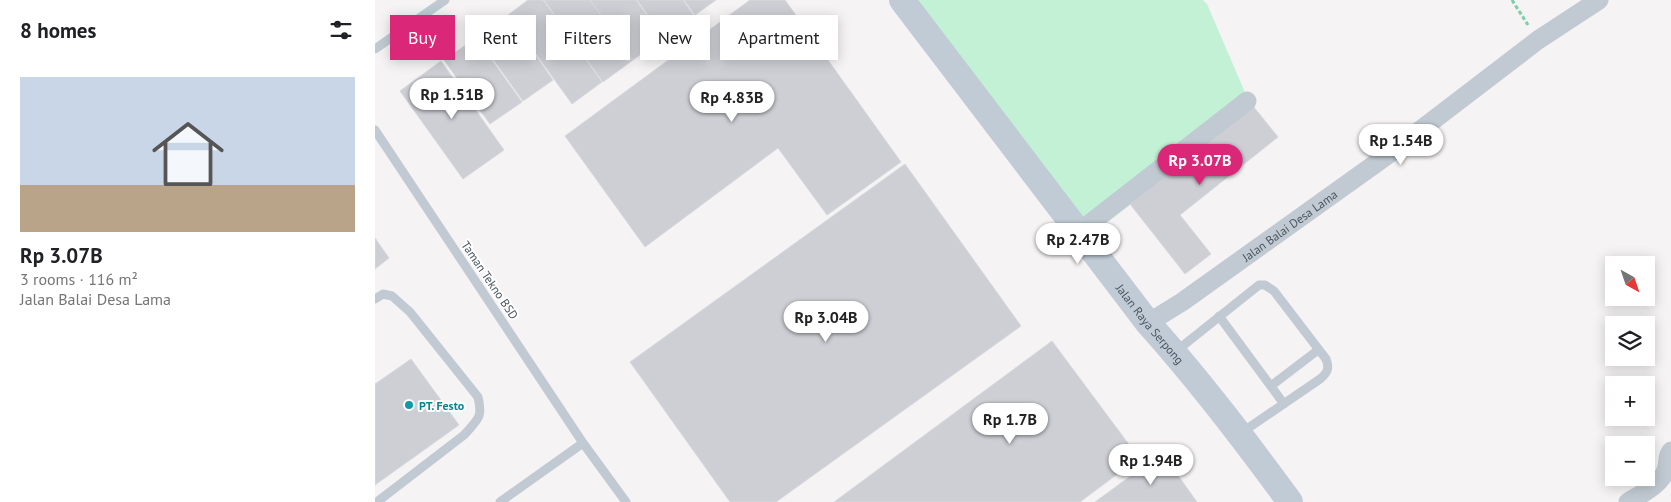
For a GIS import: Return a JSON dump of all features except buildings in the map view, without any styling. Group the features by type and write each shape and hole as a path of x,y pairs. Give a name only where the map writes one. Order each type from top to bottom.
{"main road":[{"name":"Jalan Raya Serpong","path":"902,0 1148,323 1175,352 1240,434 1289,502"}],"street":[{"name":"Jalan Balai Desa Lama","path":"1148,323 1182,302 1381,160 1538,40 1599,0"},
{"path":"1079,232 1247,101"},
{"path":"1627,502 1658,482 1666,470 1668,454 1671,451"}],"lane":[{"path":"375,49 445,0"},
{"name":"Taman Tekno BSD","path":"375,130 583,443 626,502"},
{"path":"1175,352 1259,285 1265,285 1273,291 1329,365 1327,372 1320,379 1240,434"},
{"path":"375,299 383,294 392,296 410,312 478,397 481,411 476,421 464,434 377,502"},
{"path":"1219,316 1284,404"},
{"path":"1271,386 1319,350"},
{"path":"500,502 583,443"}],"path":[{"path":"1512,0 1538,40"}],"green space":[{"path":"907,0 1203,0 1207,4 1253,111 1092,234"}],"place":[{"name":"PT. Festo","path":"409,405"}]}
